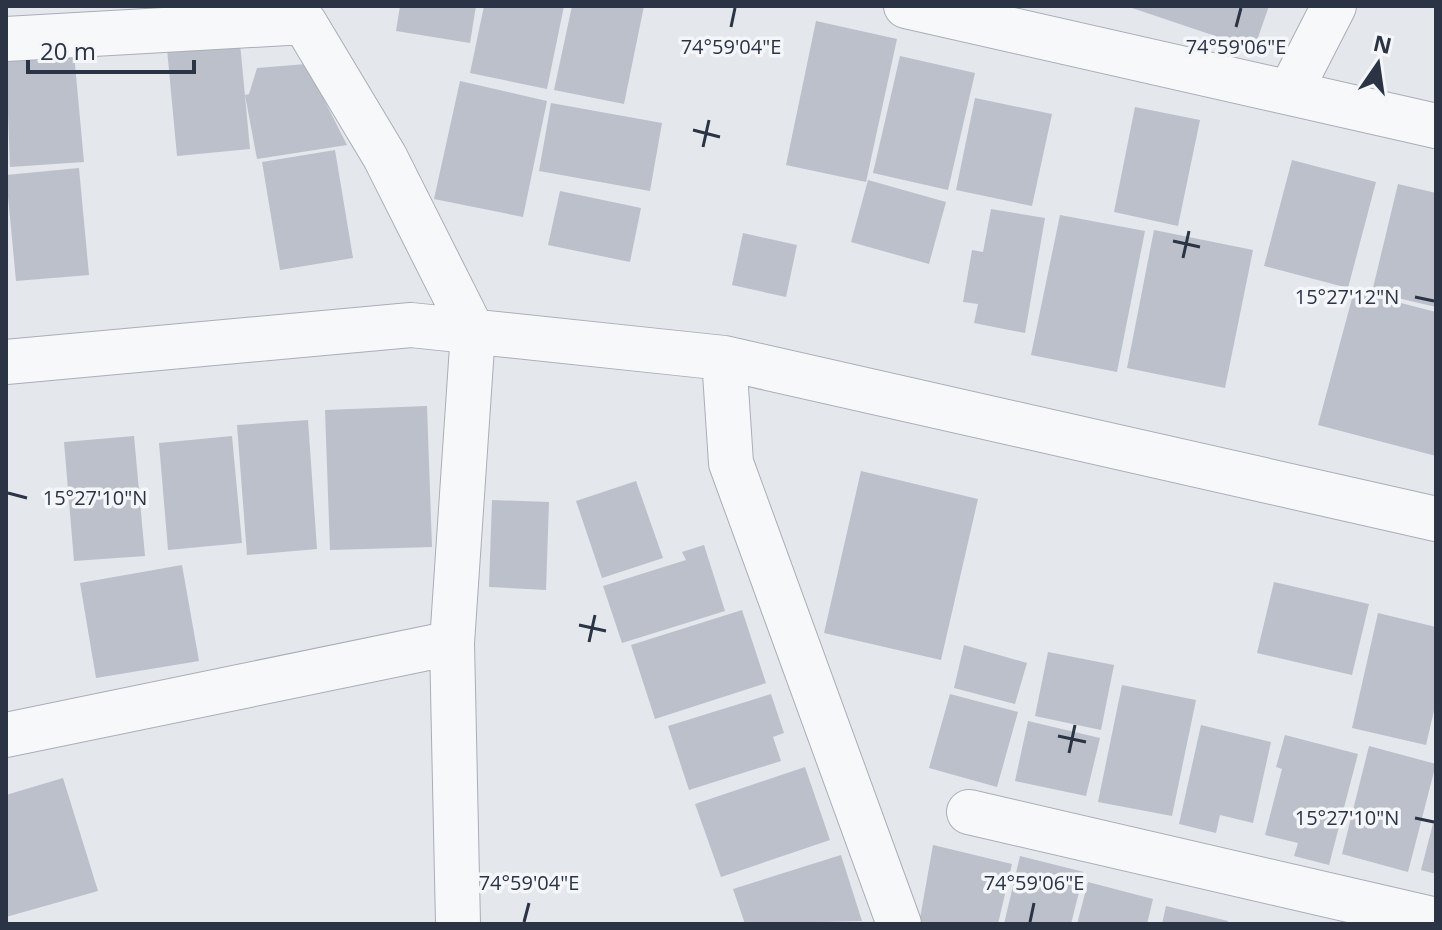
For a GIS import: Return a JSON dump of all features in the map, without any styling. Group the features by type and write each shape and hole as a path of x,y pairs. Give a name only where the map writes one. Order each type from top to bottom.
{"street":[{"path":"1290,92 1334,6"},
{"path":"915,7 1436,126"},
{"path":"6,39 302,14 385,157 473,332 452,643 458,924"},
{"path":"6,362 411,325 724,358 1436,519"},
{"path":"724,358 731,463 899,924"},
{"path":"6,735 452,643"},
{"path":"969,812 1436,920"}],"building":[{"path":"400,6 476,6 470,43 396,31"},
{"path":"484,6 564,6 547,89 470,73"},
{"path":"572,6 644,6 624,104 554,90"},
{"path":"1126,6 1269,6 1254,49"},
{"path":"816,21 897,39 866,182 786,165"},
{"path":"240,43 250,149 177,156 167,49"},
{"path":"74,54 84,162 10,167 6,60"},
{"path":"900,56 975,73 948,190 873,173"},
{"path":"306,64 347,145 257,159 245,95 249,94 257,68"},
{"path":"460,81 547,101 523,217 434,199"},
{"path":"975,98 1052,114 1032,206 956,190"},
{"path":"551,103 662,123 650,191 539,171"},
{"path":"1135,107 1200,120 1178,226 1114,212"},
{"path":"335,150 353,258 280,270 262,162"},
{"path":"1292,160 1376,182 1348,288 1264,266"},
{"path":"79,168 89,275 16,281 6,175"},
{"path":"868,180 946,202 929,264 851,242"},
{"path":"1398,184 1436,193 1436,307 1372,292"},
{"path":"560,191 641,208 630,262 548,245"},
{"path":"991,209 1045,218 1025,333 974,323 978,304 963,302 972,250 983,252"},
{"path":"1060,215 1145,231 1117,372 1031,355"},
{"path":"1154,230 1253,250 1225,388 1127,368"},
{"path":"743,233 797,245 786,297 732,285"},
{"path":"1354,291 1436,312 1436,456 1318,425"},
{"path":"427,406 432,547 330,550 325,410"},
{"path":"308,420 317,549 247,555 237,425"},
{"path":"134,436 145,556 74,561 64,442"},
{"path":"232,436 242,543 168,550 159,443"},
{"path":"861,471 978,499 941,660 824,633"},
{"path":"636,481 663,558 602,578 576,501"},
{"path":"492,500 549,502 546,590 489,587"},
{"path":"704,545 725,611 622,643 603,586 686,560 682,552"},
{"path":"182,565 199,661 96,678 80,583"},
{"path":"1274,582 1369,604 1352,675 1257,653"},
{"path":"742,610 766,683 655,719 631,645"},
{"path":"1378,613 1436,627 1436,702 1426,745 1352,728"},
{"path":"964,645 1027,663 1015,704 954,688"},
{"path":"1048,652 1114,665 1101,730 1035,716"},
{"path":"1122,685 1196,700 1172,816 1098,802"},
{"path":"771,694 784,733 773,737 781,761 689,790 668,726"},
{"path":"950,694 1018,712 997,787 929,768"},
{"path":"1028,721 1100,738 1086,796 1015,781"},
{"path":"1201,725 1271,742 1253,823 1220,815 1216,833 1179,824"},
{"path":"1285,735 1358,754 1329,865 1294,856 1298,843 1265,835 1282,769 1276,767"},
{"path":"1369,746 1436,764 1408,872 1342,854"},
{"path":"805,767 830,840 721,877 695,804"},
{"path":"63,778 98,891 6,917 6,795"},
{"path":"1436,816 1436,874 1421,870"},
{"path":"933,845 1012,864 998,924 919,924"},
{"path":"841,855 862,921 745,924 733,889"},
{"path":"1020,856 1084,872 1071,924 1004,924"},
{"path":"1088,882 1153,899 1147,924 1077,924"},
{"path":"1166,906 1228,921 1227,924 1162,924"}]}
